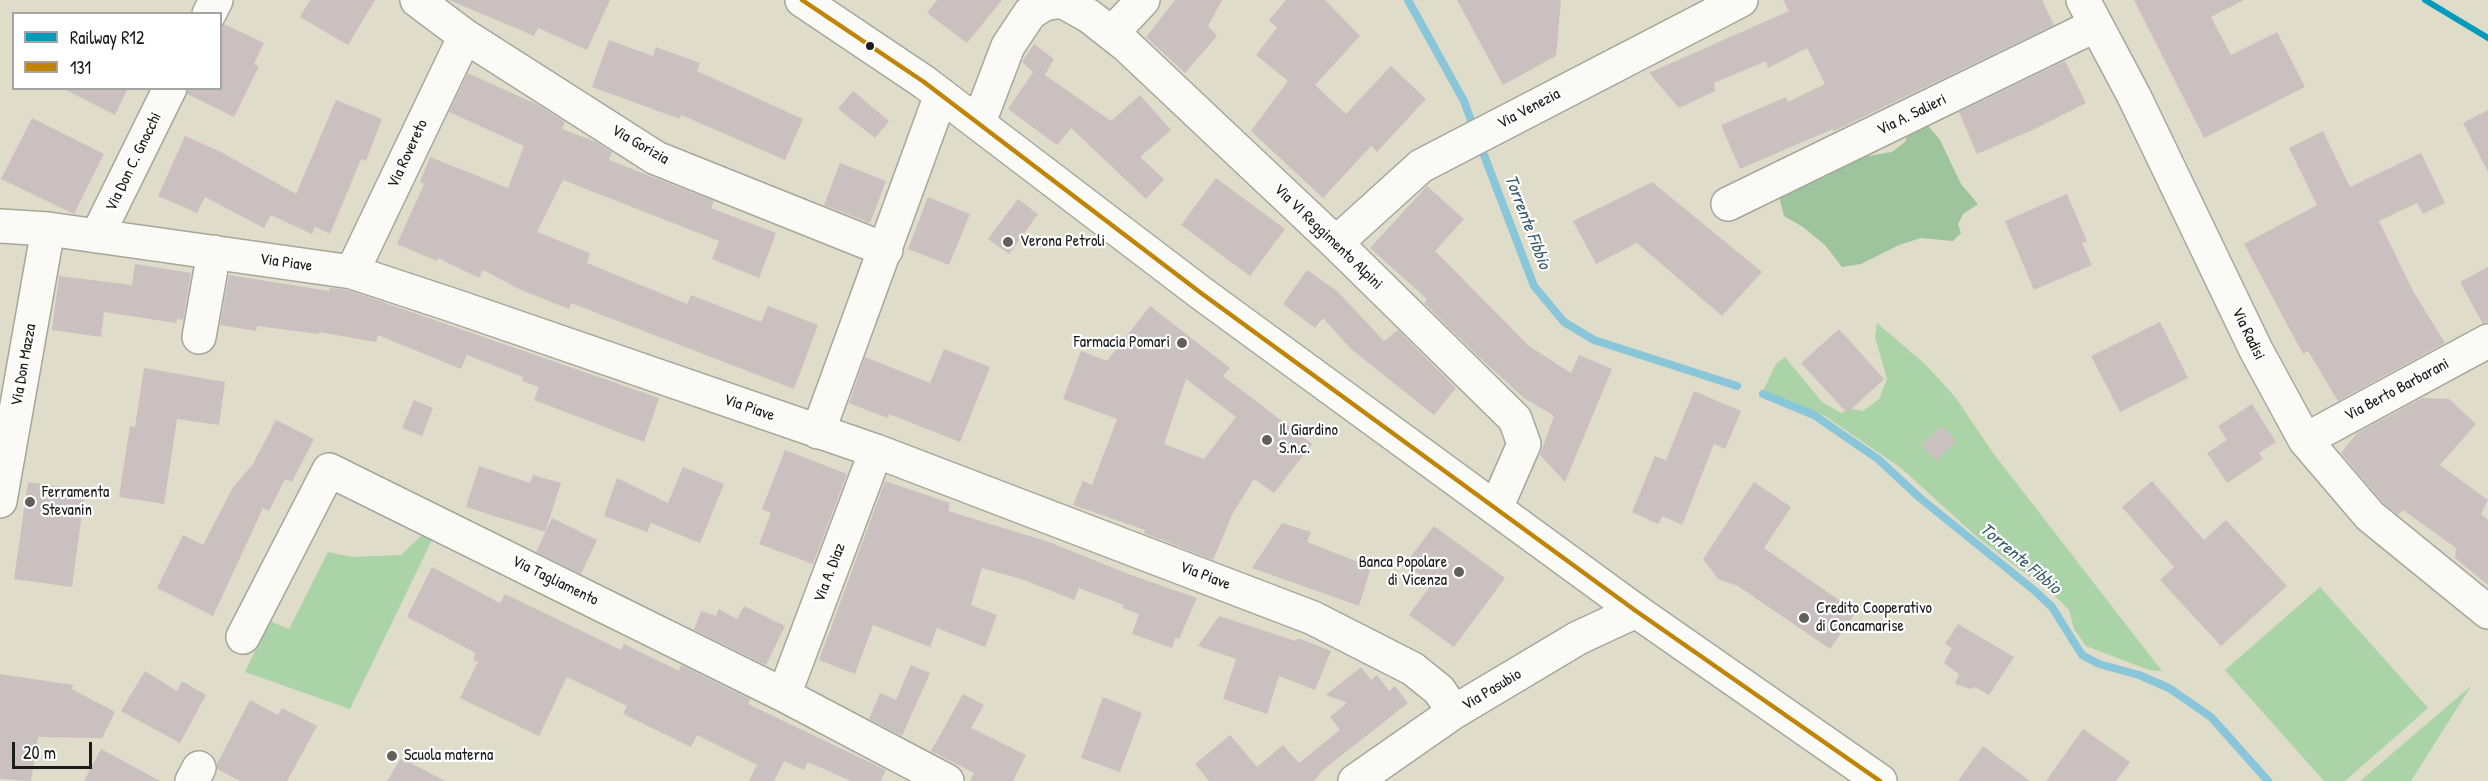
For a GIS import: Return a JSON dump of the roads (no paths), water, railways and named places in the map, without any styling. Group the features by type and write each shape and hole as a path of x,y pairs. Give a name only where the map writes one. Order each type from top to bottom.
{"street":[{"name":"Via Gorizia","path":"417,0 465,36 656,158 885,250"},
{"path":"802,0 979,122 1211,300 1636,610 1880,781"},
{"path":"1112,33 1143,0"},
{"name":"Via Venezia","path":"1336,243 1421,166 1741,0"},
{"path":"979,122 1008,46 1029,13 1044,4 1060,1"},
{"name":"Via VI Reggimento Alpini","path":"1060,1 1112,33 1336,243 1515,419 1524,444 1496,508"},
{"name":"Via A. Salieri","path":"1728,204 2090,13"},
{"name":"Via Radisi","path":"2090,13 2139,106 2256,350 2305,440 2370,516 2488,612"},
{"name":"Via Rovereto","path":"352,272 465,36"},
{"name":"Via Don C. Gnocchi","path":"98,236 169,90"},
{"path":"818,432 941,95"},
{"name":"Via Piave","path":"0,226 48,229 352,272 876,451 1313,618 1413,669 1439,690 1454,712"},
{"name":"Via Don Mazza","path":"1,485 48,229"},
{"path":"199,337 214,252"},
{"name":"Via Berto Barbarani","path":"2305,440 2488,341"},
{"name":"Via A. Diaz","path":"784,695 876,451"},
{"name":"Via Tagliamento","path":"243,637 330,470 784,695 947,781"},
{"name":"Via Pasubio","path":"1355,781 1454,712 1578,638 1636,610"}],"waterway":[{"name":"Torrente Fibbio","path":"1408,0 1464,101 1474,129"},
{"name":"Torrente Fibbio","path":"1484,155 1534,286 1564,322 1594,340 1737,386"},
{"name":"Torrente Fibbio","path":"1763,394 1814,415 1878,459 1920,498 2052,607 2082,655 2099,664 2139,675 2169,688 2211,717 2268,781"}],"rail line":[{"name":"R12","path":"2425,0 2488,38"}],"place":[{"name":"Verona Petroli","path":"1008,242"},
{"name":"Farmacia Pomari","path":"1182,343"},
{"name":"Il Giardino S.n.c.","path":"1267,440"},
{"name":"Ferramenta Stevanin","path":"30,502"},
{"name":"Banca Popolare di Vicenza","path":"1459,572"},
{"name":"Credito Cooperativo di Concamarise","path":"1804,618"},
{"name":"Scuola materna","path":"392,756"}]}
